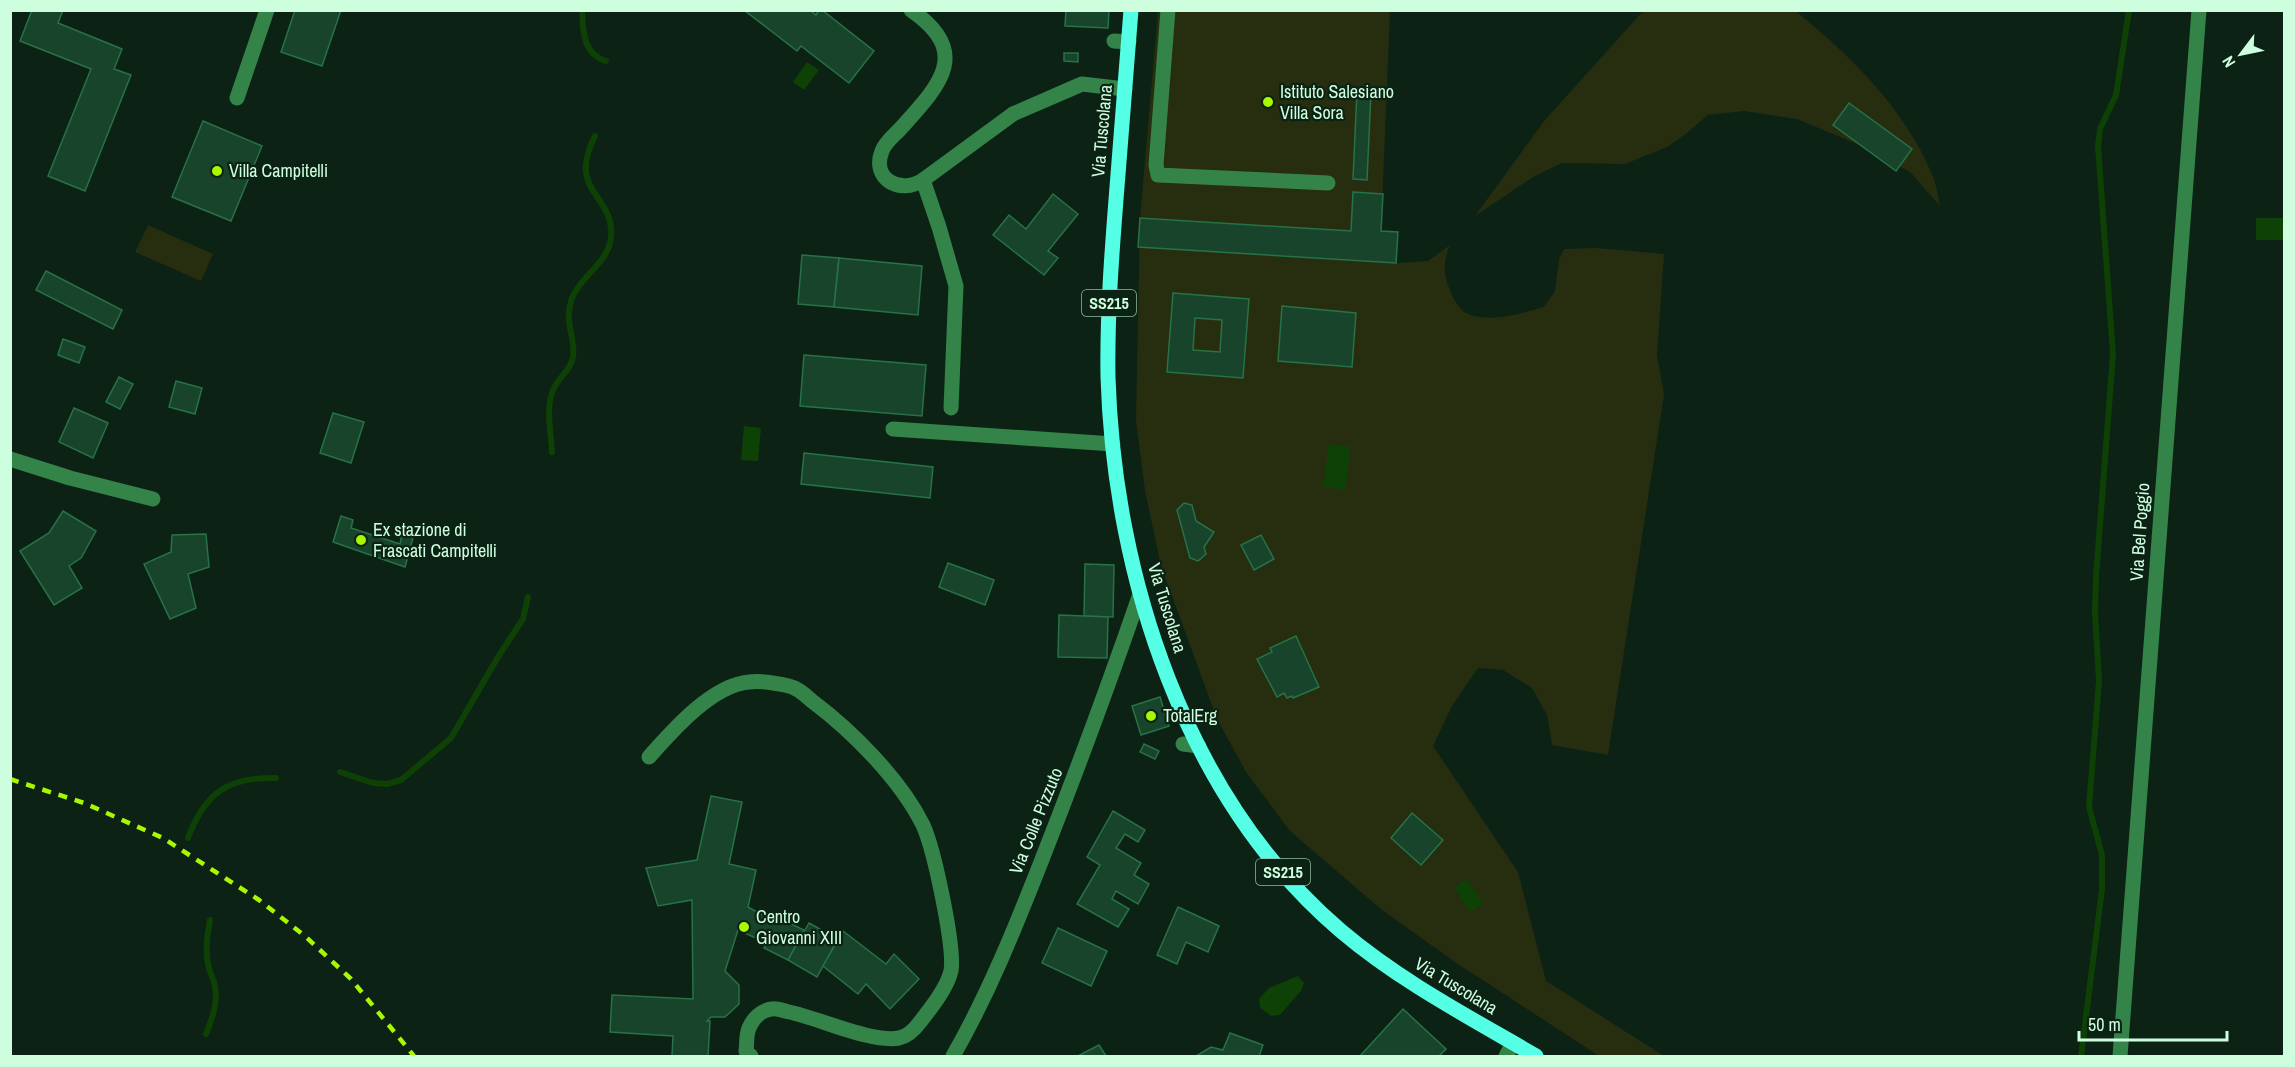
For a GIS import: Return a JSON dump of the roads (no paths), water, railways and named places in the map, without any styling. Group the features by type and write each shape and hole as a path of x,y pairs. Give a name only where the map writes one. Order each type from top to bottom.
{"main road":[{"name":"Via Tuscolana","path":"1131,10 1121,41 1125,89 1110,271 1109,385 1113,444 1125,527 1152,649 1199,746 1238,812 1292,882 1324,915 1362,948 1402,977 1510,1050 1536,1056"}],"street":[{"path":"237,98 267,10"},
{"path":"911,10 933,27 942,42 945,59 942,76 934,92 884,147 879,163 881,171 892,183 908,187 923,180 1012,114 1082,84 1125,89"},
{"path":"1168,10 1156,165 1158,175 1328,183"},
{"name":"Via Bel Poggio","path":"2120,1056 2199,10"},
{"path":"923,180 956,286 951,408"},
{"path":"892,429 1113,444"},
{"path":"10,459 63,476 153,499"},
{"name":"Via Colle Pizzuto","path":"953,1056 974,1016 1021,912 1089,739 1140,594"},
{"path":"649,757 696,708 725,690 747,682 769,682 794,688 831,715 883,768 923,826 932,854 948,932 952,965 946,983 920,1023 906,1035 892,1038 855,1032 805,1015 772,1008 757,1015 748,1030 746,1051 751,1056"},
{"path":"1183,744 1199,746"}],"waterway":[{"path":"582,10 586,41 593,53 606,61"},
{"path":"2081,1056 2102,889 2102,855 2089,807 2099,681 2095,612 2096,577 2113,354 2098,146 2100,129 2116,95 2129,10"},
{"path":"552,452 549,419 551,395 556,384 570,366 573,357 569,322 572,298 582,282 600,262 611,237 606,211 588,182 586,170 588,155 595,136"},
{"path":"340,772 373,783 387,784 401,780 451,738 523,619 528,597"},
{"path":"188,838 202,810 220,791 244,781 276,778"},
{"path":"206,1034 216,1002 207,953 210,920"}],"railway":[{"path":"10,779 84,803 163,838 259,900 306,937 351,979 414,1056"}],"place":[{"name":"Istituto Salesiano Villa Sora","path":"1268,102"},
{"name":"Villa Campitelli","path":"217,171"},
{"name":"Ex stazione di Frascati Campitelli","path":"361,540"},
{"name":"TotalErg","path":"1151,716"},
{"name":"Centro Giovanni XIII","path":"744,927"}]}
